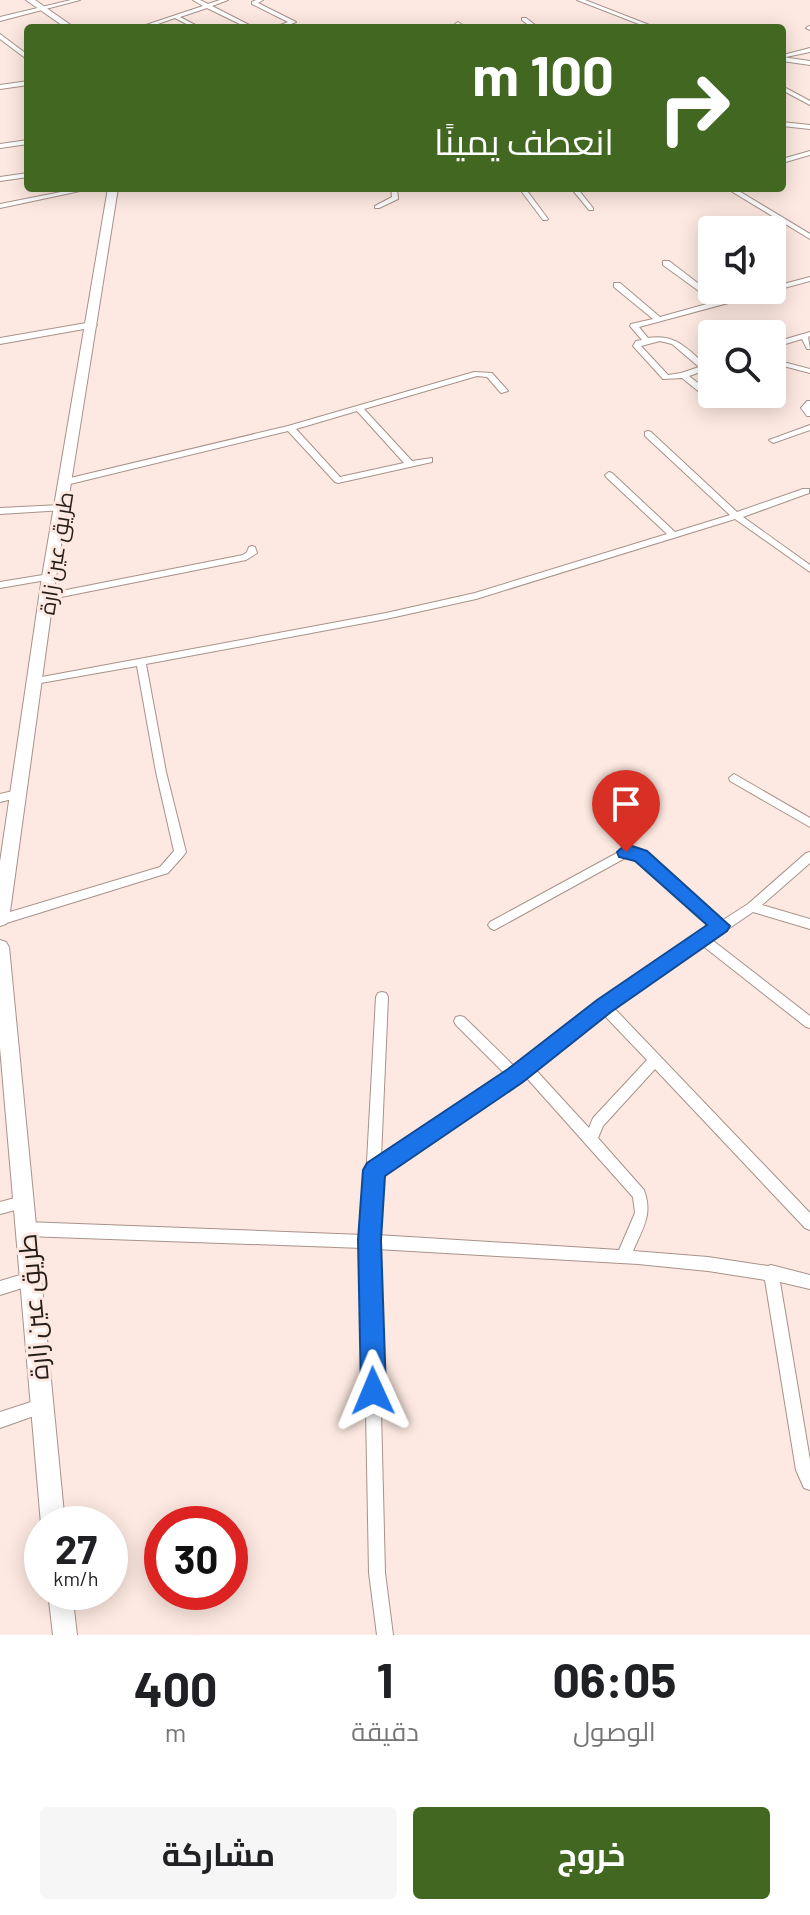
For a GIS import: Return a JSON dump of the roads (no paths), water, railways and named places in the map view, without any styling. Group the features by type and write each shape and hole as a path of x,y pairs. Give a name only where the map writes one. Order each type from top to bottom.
{"main road":[{"path":"30,0 65,24"},
{"path":"786,124 810,127"},
{"name":"طريق عين زارة","path":"0,919 49,577 112,192"},
{"path":"0,341 92,325"},
{"name":"طريق عين زارة","path":"0,947 51,1506"},
{"path":"62,1610 65,1635"}],"street":[{"path":"0,19 77,0"},
{"path":"196,0 244,24"},
{"path":"151,24 225,0"},
{"path":"260,0 254,3 293,22 287,24"},
{"path":"580,0 643,24"},
{"path":"174,16 190,24"},
{"path":"524,19 531,24"},
{"path":"0,36 24,55"},
{"path":"786,56 810,50"},
{"path":"786,58 810,63"},
{"path":"0,87 24,84"},
{"path":"786,90 810,103"},
{"path":"0,146 24,143"},
{"path":"786,160 810,153"},
{"path":"0,179 24,176"},
{"path":"0,206 60,192"},
{"path":"377,207 396,198 395,192"},
{"path":"525,192 545,219"},
{"path":"577,192 591,209"},
{"path":"736,192 810,237"},
{"path":"666,263 698,287"},
{"path":"786,285 810,279"},
{"path":"617,285 657,318"},
{"path":"646,340 634,326 710,304"},
{"path":"786,342 807,335 810,347"},
{"path":"698,359 667,338 639,343 638,350 662,374 672,378 698,370"},
{"path":"786,365 810,371"},
{"path":"66,482 290,428 482,373 489,375 504,391"},
{"path":"683,375 698,387"},
{"path":"90,477 106,468 280,425 407,389 430,387"},
{"path":"810,403 805,408 810,414"},
{"path":"358,408 410,464"},
{"path":"773,440 810,427"},
{"path":"290,428 338,480 429,460"},
{"path":"648,434 736,516 810,569"},
{"path":"609,475 673,535"},
{"path":"35,681 427,608 476,596 736,516 806,491"},
{"path":"0,511 61,508"},
{"path":"46,597 246,557 252,549"},
{"path":"0,585 49,577"},
{"path":"0,919 164,870 180,852 161,772 141,662"},
{"path":"734,778 810,823"},
{"path":"0,798 17,794"},
{"path":"494,925 626,852 641,856 721,926"},
{"path":"374,1170 520,1072 604,1006 752,907 808,865"},
{"path":"752,907 810,924"},
{"path":"703,939 810,1023"},
{"path":"382,997 370,1240 377,1573 385,1635"},
{"path":"604,1006 810,1223"},
{"path":"460,1021 591,1138 639,1194 642,1213 623,1257"},
{"path":"591,1138 598,1122 655,1060"},
{"path":"0,1208 22,1202"},
{"path":"26,1229 370,1240 623,1257 771,1272 810,1282"},
{"path":"771,1272 804,1470 810,1482"},
{"path":"0,1288 30,1279"},
{"path":"0,1420 40,1407"}]}
